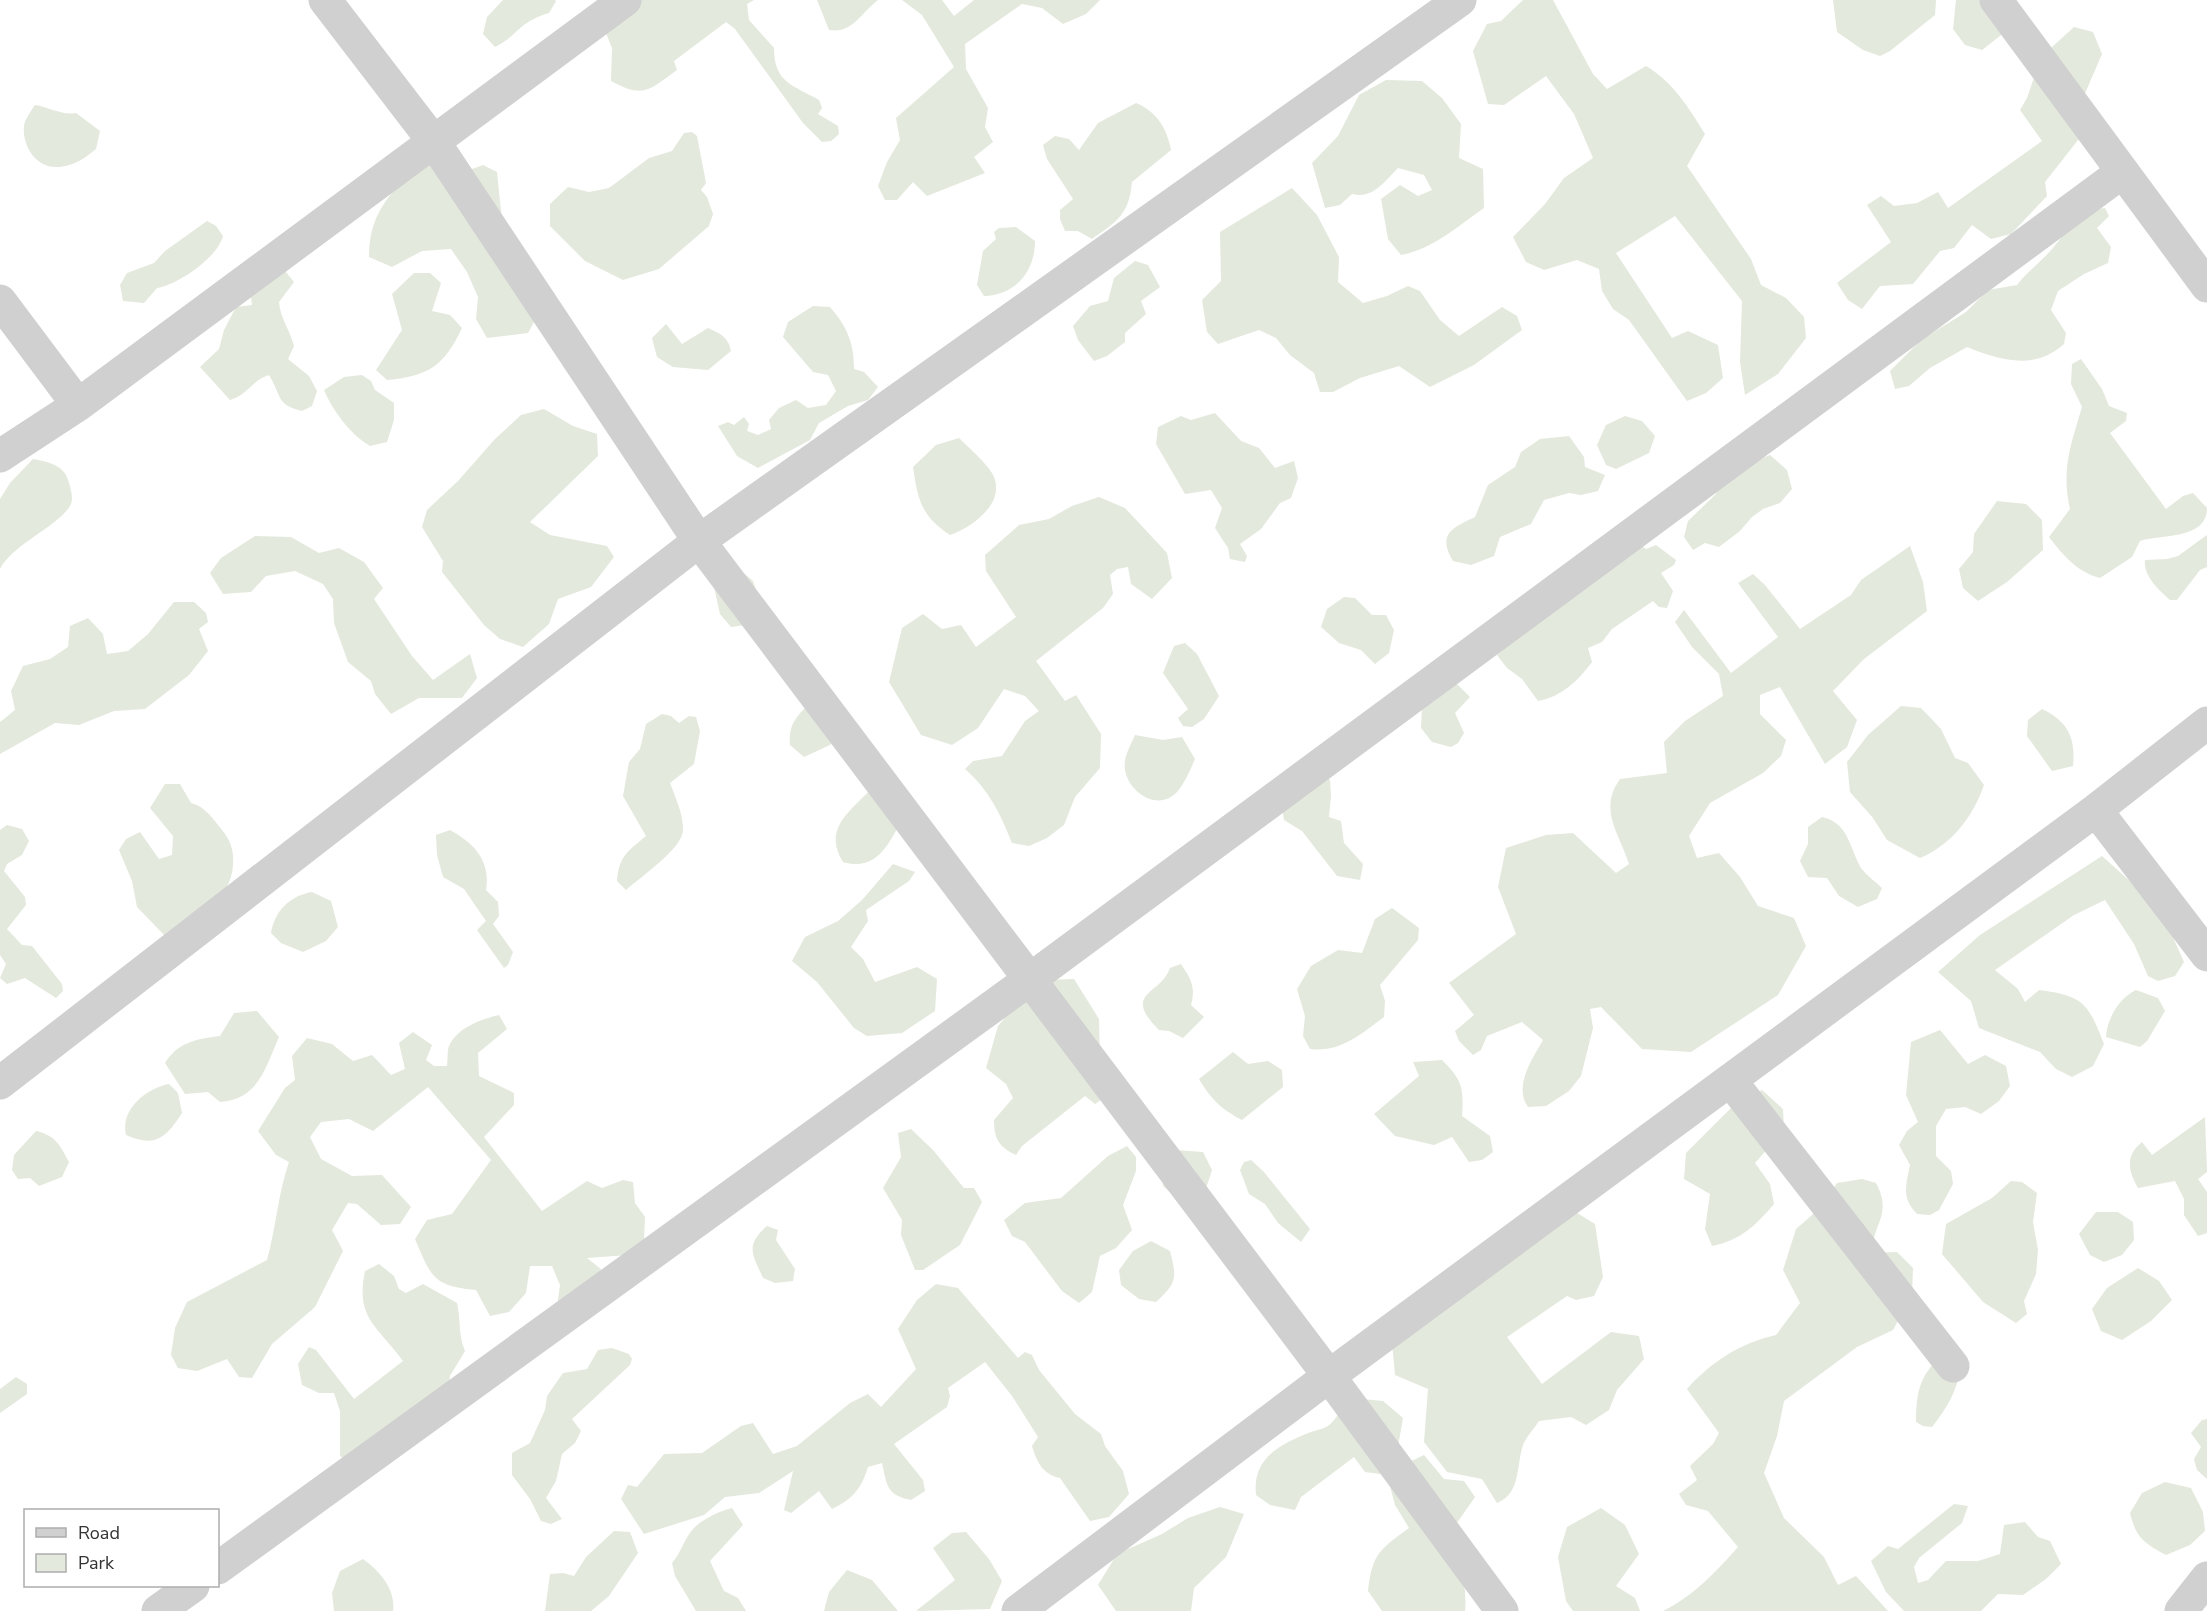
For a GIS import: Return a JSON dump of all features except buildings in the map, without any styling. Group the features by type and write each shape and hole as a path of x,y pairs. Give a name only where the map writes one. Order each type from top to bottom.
{"street":[{"path":"325,0 434,142 699,542 1329,1376 1502,1611"},
{"path":"0,456 78,405 625,0"},
{"path":"0,1083 699,542 1460,0"},
{"path":"1996,0 2121,173 2207,286"},
{"path":"219,1567 1029,980 2121,173"},
{"path":"0,301 78,405"},
{"path":"1018,1611 1329,1376 2096,810 2207,723"},
{"path":"2096,810 2207,955"},
{"path":"1730,1080 1953,1366"},
{"path":"2181,1611 2207,1578"},
{"path":"158,1611 192,1587"}],"green space":[{"path":"503,0 556,1 549,13 531,20 495,47 483,34 487,17"},
{"path":"619,0 754,0 747,4 749,20 774,48 777,69 781,76 793,86 819,100 822,108 818,114 838,126 839,134 831,141 822,142 803,123 735,29 726,22 674,61 677,70 653,87 639,91 631,90 611,81 612,48 606,33"},
{"path":"817,0 878,0 850,26 844,29 829,30"},
{"path":"902,0 942,0 954,16 974,0 1100,0 1086,14 1063,24 1042,8 1022,4 965,44 966,69 988,108 985,127 993,142 974,157 985,173 927,196 913,182 897,200 885,200 878,186 887,162 900,140 896,118 954,67 922,15"},
{"path":"1523,0 1553,0 1593,74 1607,89 1646,66 1656,72 1672,88 1705,134 1687,166 1751,259 1761,285 1786,298 1804,317 1806,338 1778,374 1745,395 1740,362 1742,301 1675,216 1616,253 1672,338 1688,331 1718,345 1723,378 1706,393 1687,401 1629,320 1613,309 1602,291 1599,269 1577,260 1544,270 1526,262 1513,237 1545,204 1564,178 1593,158 1574,114 1546,76 1504,105 1488,104 1473,51 1487,24 1501,21"},
{"path":"1833,0 1936,0 1935,15 1890,51 1880,56 1863,50 1837,32"},
{"path":"1956,0 2010,0 2005,32 1982,50 1965,45 1953,29"},
{"path":"2074,27 2093,32 2102,54 2083,98 2082,135 2045,182 2047,196 2011,234 1991,239 1972,225 1954,248 1940,251 1913,284 1880,286 1862,309 1848,300 1837,283 1891,242 1867,205 1881,196 1894,206 1917,203 1938,192 1948,208 2042,141 2020,110 2027,98 2041,57"},
{"path":"1386,80 1422,81 1442,98 1461,124 1459,158 1483,169 1484,208 1424,248 1401,255 1388,239 1381,199 1400,185 1418,196 1432,190 1424,175 1398,168 1372,192 1352,194 1340,205 1325,208 1312,163 1338,136 1359,95"},
{"path":"1136,103 1160,121 1167,134 1171,150 1132,182 1125,210 1115,222 1092,239 1078,231 1065,231 1060,219 1060,210 1073,199 1047,159 1043,145 1055,136 1069,139 1079,150 1098,123"},
{"path":"35,105 71,114 76,113 100,131 96,149 70,165 51,167 37,160 28,148 24,134 24,126"},
{"path":"692,132 697,136 706,183 701,190 707,197 713,214 709,226 659,269 623,280 585,261 550,226 550,204 568,187 589,192 609,188 649,158 672,151 684,133"},
{"path":"430,156 456,175 483,165 497,172 502,221 547,298 528,333 487,338 476,319 478,297 467,272 451,249 422,251 392,267 369,257 370,240 379,212 406,178"},
{"path":"1292,188 1317,215 1339,257 1338,282 1363,303 1387,296 1408,286 1420,291 1440,320 1459,336 1502,307 1517,316 1522,330 1474,365 1430,387 1399,366 1360,378 1333,392 1320,392 1314,373 1290,355 1276,338 1259,330 1218,344 1207,332 1202,300 1221,281 1220,232"},
{"path":"2105,208 2109,216 2097,228 2111,247 2108,263 2084,274 2058,291 2051,310 2066,333 2064,344 2041,358 2029,360 2004,359 1967,347 1930,368 1909,386 1895,389 1890,371 1921,340 1966,312 1988,290 2017,285 2053,248 2076,216"},
{"path":"207,221 216,226 223,236 214,253 186,276 157,288 144,303 123,301 120,285 127,273 154,263 165,251"},
{"path":"1016,227 1035,241 1027,272 1014,286 995,295 984,296 977,285 983,251 996,239 994,232 999,228"},
{"path":"1135,261 1148,265 1160,287 1141,301 1146,314 1125,333 1125,342 1107,356 1094,361 1078,340 1073,326 1090,306 1108,301 1114,278"},
{"path":"285,271 294,282 279,302 294,346 288,359 309,376 317,391 312,406 302,411 284,403 269,375 230,400 200,367 219,349 224,330 236,307 252,305 251,297"},
{"path":"414,273 430,273 441,283 432,311 450,315 462,328 449,352 434,367 414,376 387,380 376,370 402,330 392,294"},
{"path":"813,306 830,307 836,314 851,343 854,369 864,372 878,387 868,400 848,406 819,423 810,440 758,468 737,456 718,426 728,422 734,425 744,417 749,424 747,431 758,435 771,429 769,420 779,408 796,400 808,408 826,405 836,391 828,375 813,372 783,337 788,322"},
{"path":"666,324 682,344 708,328 723,336 731,351 708,370 673,367 657,357 652,338"},
{"path":"2081,359 2102,389 2109,406 2127,413 2126,421 2110,433 2166,509 2183,496 2193,493 2207,508 2205,518 2199,526 2181,534 2140,541 2132,557 2100,578 2077,567 2049,537 2070,509 2067,495 2068,457 2082,407 2071,384 2072,364"},
{"path":"362,375 371,381 375,390 394,403 394,420 387,442 370,446 363,441 343,421 324,390 344,377"},
{"path":"544,409 573,426 597,434 598,456 530,522 550,535 607,546 614,557 591,587 558,599 549,624 523,647 500,639 484,625 442,572 443,561 422,527 427,510 458,481 495,439 521,415"},
{"path":"1215,413 1241,441 1259,448 1275,468 1294,461 1298,478 1291,498 1280,503 1261,529 1240,544 1247,556 1245,562 1230,559 1228,548 1215,528 1222,508 1211,490 1185,494 1156,444 1158,427 1181,416 1191,420"},
{"path":"1625,416 1642,421 1655,436 1649,453 1616,469 1606,465 1597,445 1606,425"},
{"path":"1569,436 1584,457 1585,467 1605,475 1598,491 1581,495 1569,493 1544,500 1531,524 1500,537 1494,556 1471,565 1453,561 1446,544 1449,533 1475,517 1488,485 1515,467 1521,452 1540,439"},
{"path":"959,438 988,468 994,477 996,487 995,496 984,514 967,527 950,535 927,514 919,498 913,467 936,445"},
{"path":"1770,455 1787,470 1792,489 1780,503 1763,509 1719,547 1705,543 1693,550 1684,537 1688,521 1716,494 1714,478"},
{"path":"33,459 50,463 64,472 71,492 71,503 64,514 24,544 6,560 0,569 0,499 10,483"},
{"path":"1099,497 1125,508 1167,553 1172,578 1152,599 1131,584 1128,567 1117,569 1110,575 1113,594 1103,608 1036,661 1065,701 1076,695 1101,734 1100,768 1075,797 1064,825 1047,838 1029,846 1012,843 993,803 981,785 965,769 973,761 1002,756 1025,721 1039,711 1025,696 1004,689 978,728 952,745 921,735 889,682 902,628 923,614 942,629 961,625 976,647 1016,617 986,571 985,555 1019,525 1049,519 1072,506"},
{"path":"1997,501 2026,504 2042,520 2043,550 2007,582 1978,601 1963,588 1959,569 1973,552 1974,534"},
{"path":"2207,535 2207,567 2200,570 2177,600 2170,600 2149,577 2145,560 2178,556"},
{"path":"255,536 291,537 319,553 339,548 364,562 383,588 374,599 412,656 433,680 470,654 477,678 462,698 419,698 391,714 375,694 371,681 348,662 334,623 333,599 323,584 295,571 266,576 251,592 223,594 210,573 221,558"},
{"path":"1636,542 1646,549 1656,545 1676,560 1674,565 1661,573 1673,591 1667,608 1659,607 1653,601 1612,629 1602,642 1588,648 1592,662 1575,682 1562,692 1538,701 1522,679 1507,668 1497,655"},
{"path":"1910,546 1923,582 1927,611 1864,659 1833,691 1857,720 1847,747 1825,764 1780,687 1760,695 1760,714 1786,740 1781,756 1763,773 1710,803 1689,836 1697,858 1719,853 1740,877 1758,906 1794,918 1806,946 1778,995 1691,1052 1642,1049 1601,1007 1590,1009 1593,1028 1581,1076 1569,1091 1546,1106 1528,1107 1523,1090 1526,1072 1543,1040 1522,1022 1487,1036 1481,1050 1473,1055 1459,1041 1455,1031 1474,1015 1449,983 1516,934 1498,887 1506,848 1546,835 1573,833 1616,873 1629,864 1612,822 1611,801 1620,779 1667,773 1664,742 1685,721 1723,696 1719,674 1692,647 1675,622 1684,610 1731,673 1778,637 1738,583 1753,574 1765,585 1800,629 1851,595 1861,580"},
{"path":"739,569 753,581 762,608 745,625 731,627 720,614 714,587"},
{"path":"1344,597 1355,598 1372,615 1386,615 1394,630 1389,653 1375,664 1361,650 1339,643 1321,627 1327,609"},
{"path":"174,602 194,602 206,613 208,622 199,629 208,651 189,675 145,709 114,711 79,725 55,723 0,754 0,722 15,710 11,691 23,666 50,659 68,647 70,626 88,618 103,634 107,654 128,651 148,634"},
{"path":"1185,643 1197,654 1219,696 1204,719 1192,727 1183,726 1178,718 1188,709 1163,673 1174,646"},
{"path":"1457,684 1470,697 1455,713 1464,733 1458,743 1451,747 1432,742 1421,728 1422,707"},
{"path":"815,698 844,723 830,745 804,757 790,745 791,730 800,714"},
{"path":"1901,706 1921,708 1941,729 1955,758 1968,763 1984,785 1974,808 1960,829 1942,846 1920,858 1887,840 1873,818 1850,792 1847,762 1868,735"},
{"path":"2042,709 2058,719 2068,731 2073,747 2073,766 2052,771 2027,736 2028,720"},
{"path":"662,714 671,716 679,723 689,716 696,717 700,731 694,764 670,783 680,811 683,829 681,837 669,853 626,890 617,881 622,860 646,836 623,796 629,762 640,749 646,724"},
{"path":"1135,735 1163,740 1182,737 1195,759 1182,785 1169,798 1153,800 1145,797 1132,786 1125,770 1125,761"},
{"path":"1314,767 1330,780 1329,817 1341,821 1344,843 1363,864 1360,880 1337,876 1302,831 1284,820 1281,800"},
{"path":"165,784 180,784 191,803 201,807 212,818 230,842 233,865 231,878 218,899 165,936 137,907 132,881 119,850 126,839 140,832 159,859 172,855 173,836 150,808"},
{"path":"873,787 906,812 889,843 875,858 866,863 843,862 837,850 837,830 848,812"},
{"path":"1822,817 1831,820 1843,830 1861,868 1882,888 1877,899 1858,907 1839,896 1827,878 1808,877 1800,861 1808,844 1808,827"},
{"path":"7,825 22,829 29,841 22,855 7,864 4,871 25,897 26,905 7,929 22,945 32,946 62,984 63,991 56,998 25,978 7,984 0,978 6,964 0,955 0,830"},
{"path":"450,830 473,847 483,862 486,870 486,890 498,902 499,916 493,924 513,952 508,965 504,968 477,930 486,921 464,889 443,877 437,855 436,835"},
{"path":"2102,856 2142,892 2167,924 2184,962 2175,976 2158,981 2148,976 2134,944 2105,900 2074,915 1995,970 2018,989 2025,1002 2039,990 2066,995 2088,1010 2104,1044 2093,1066 2072,1077 2056,1069 2040,1052 1979,1028 1971,1001 1938,972 1980,935"},
{"path":"893,864 915,872 909,881 866,910 868,921 851,947 863,959 875,982 917,967 937,979 935,1011 902,1033 867,1036 854,1028 817,982 792,961 805,937 838,921 862,900"},
{"path":"312,892 331,901 338,927 326,941 303,952 281,943 271,933 276,917 285,905 297,897"},
{"path":"1392,908 1419,928 1418,940 1380,985 1385,1001 1384,1017 1341,1045 1310,1049 1303,1036 1305,1016 1297,989 1311,966 1338,950 1362,953 1375,919"},
{"path":"1181,964 1192,983 1191,1005 1204,1017 1183,1038 1169,1031 1159,1030 1148,1018 1143,1008 1143,1001 1147,995 1165,977 1170,968"},
{"path":"1074,979 1099,1019 1101,1100 1095,1104 1085,1096 1022,1146 1016,1155 1005,1149 999,1142 994,1127 994,1120 1013,1098 1006,1084 986,1068 998,1026 1020,1000 1045,980"},
{"path":"2136,990 2158,998 2165,1011 2147,1041 2140,1047 2106,1037 2115,1010 2124,998"},
{"path":"257,1011 279,1037 259,1080 244,1095 233,1100 220,1102 208,1092 185,1094 165,1063 170,1056 189,1043 220,1036 234,1013"},
{"path":"499,1015 507,1029 478,1053 479,1076 514,1093 514,1105 484,1137 542,1211 587,1181 602,1188 623,1180 633,1182 635,1203 645,1217 644,1240 628,1255 587,1258 601,1269 589,1289 557,1307 560,1285 552,1266 530,1266 526,1293 509,1312 490,1316 476,1290 450,1286 442,1282 430,1270 415,1239 427,1220 452,1214 491,1160 428,1087 373,1131 349,1119 321,1122 310,1137 321,1159 352,1176 382,1175 411,1207 400,1224 381,1225 357,1204 348,1203 332,1230 343,1251 315,1307 272,1344 252,1378 239,1377 227,1359 197,1371 178,1368 171,1355 175,1328 187,1302 267,1260 289,1162 276,1155 258,1131 285,1088 295,1080 292,1056 307,1038 332,1044 353,1061 372,1055 391,1075 405,1069 399,1043 413,1032 432,1045 426,1060 434,1066 447,1066 449,1046 458,1034 477,1022"},
{"path":"1940,1030 1968,1064 1985,1055 2006,1066 2010,1086 1999,1101 1981,1114 1965,1107 1946,1109 1936,1126 1936,1156 1951,1171 1953,1184 1939,1210 1930,1215 1917,1214 1909,1202 1906,1191 1910,1165 1899,1145 1907,1131 1918,1122 1906,1095 1911,1042"},
{"path":"1233,1052 1248,1064 1268,1061 1282,1070 1283,1087 1242,1120 1217,1103 1199,1079"},
{"path":"1442,1060 1458,1079 1463,1098 1462,1116 1490,1136 1493,1152 1482,1160 1469,1162 1452,1137 1434,1145 1395,1136 1374,1114 1419,1076 1413,1062"},
{"path":"169,1084 178,1093 182,1113 171,1129 159,1138 145,1141 126,1135 125,1126 131,1108 144,1095"},
{"path":"1762,1090 1783,1109 1784,1130 1755,1163 1770,1184 1774,1204 1747,1231 1731,1240 1712,1246 1705,1229 1710,1194 1684,1179 1686,1153 1740,1099"},
{"path":"2205,1117 2207,1172 2198,1179 2207,1192 2207,1233 2198,1236 2184,1215 2184,1199 2175,1181 2138,1188 2130,1164 2133,1153 2142,1142 2152,1155"},
{"path":"911,1129 933,1150 964,1188 974,1188 982,1202 960,1245 923,1270 915,1270 901,1235 902,1220 883,1188 901,1157 898,1133"},
{"path":"36,1131 48,1135 56,1142 69,1162 62,1177 39,1186 30,1178 18,1179 12,1170 14,1155"},
{"path":"1127,1146 1136,1157 1136,1171 1123,1205 1132,1230 1116,1248 1100,1256 1092,1292 1079,1303 1062,1291 1025,1242 1012,1236 1004,1220 1025,1203 1061,1198 1108,1156"},
{"path":"1176,1150 1203,1152 1212,1170 1203,1198 1182,1203 1163,1186 1162,1169"},
{"path":"1251,1160 1264,1172 1310,1229 1301,1242 1278,1223 1265,1204 1249,1194 1240,1170 1244,1162"},
{"path":"1862,1179 1876,1183 1883,1203 1872,1253 1897,1252 1913,1268 1912,1295 1893,1330 1857,1347 1784,1401 1777,1436 1764,1473 1784,1518 1824,1557 1838,1585 1856,1576 1888,1611 1663,1611 1684,1599 1703,1583 1738,1547 1708,1511 1686,1505 1679,1494 1697,1480 1690,1466 1713,1444 1719,1433 1687,1389 1706,1370 1738,1348 1776,1335 1800,1303 1783,1270 1796,1229 1819,1209 1837,1183"},
{"path":"2011,1181 2022,1182 2037,1193 2033,1222 2038,1250 2036,1274 2024,1301 2027,1314 2016,1323 1983,1302 1942,1254 1946,1224 1992,1198"},
{"path":"1569,1208 1595,1224 1603,1277 1594,1296 1576,1300 1567,1296 1507,1337 1542,1384 1611,1332 1639,1336 1644,1359 1617,1390 1609,1410 1586,1425 1571,1417 1539,1421 1523,1445 1514,1486 1505,1499 1497,1503 1482,1479 1447,1472 1424,1442 1428,1389 1395,1375 1391,1332"},
{"path":"2096,1212 2118,1212 2133,1222 2134,1240 2122,1255 2104,1262 2090,1255 2079,1234"},
{"path":"767,1226 778,1230 776,1240 795,1269 793,1281 775,1283 763,1278 754,1256 753,1244"},
{"path":"1151,1241 1170,1251 1174,1268 1172,1285 1156,1302 1139,1299 1121,1285 1119,1270 1133,1251"},
{"path":"379,1264 394,1276 399,1289 406,1293 423,1284 457,1303 461,1339 465,1351 450,1376 448,1391 367,1474 340,1456 340,1411 334,1393 319,1393 302,1385 298,1364 309,1347 316,1350 354,1399 403,1361 371,1321 363,1300 365,1271"},
{"path":"2138,1268 2159,1281 2172,1300 2151,1321 2122,1340 2101,1331 2092,1309 2107,1288"},
{"path":"936,1284 958,1288 1018,1358 1025,1352 1032,1355 1039,1370 1075,1414 1101,1434 1105,1446 1123,1471 1129,1494 1109,1517 1090,1521 1060,1478 1049,1474 1041,1466 1032,1446 1038,1437 1012,1396 985,1362 948,1388 950,1396 947,1407 894,1444 923,1480 925,1491 911,1500 892,1492 882,1463 868,1467 851,1497 832,1509 819,1491 791,1513 784,1510 793,1471 759,1493 725,1497 704,1515 644,1534 621,1499 628,1485 637,1487 664,1454 702,1453 741,1426 753,1423 773,1454 797,1446 850,1403 868,1394 881,1407 916,1369 898,1329 917,1300"},
{"path":"612,1348 629,1354 632,1359 630,1365 572,1419 581,1431 575,1443 562,1454 556,1481 546,1498 562,1519 551,1524 541,1521 530,1499 512,1475 512,1453 530,1443 545,1410 547,1396 563,1373 587,1369 598,1350"},
{"path":"1947,1351 1961,1367 1957,1384 1947,1406 1932,1427 1923,1426 1916,1422 1919,1391 1931,1366"},
{"path":"16,1377 27,1384 27,1394 0,1413 0,1389"},
{"path":"1352,1398 1383,1401 1403,1418 1396,1458 1403,1465 1424,1455 1444,1479 1464,1481 1475,1497 1452,1530 1464,1580 1465,1611 1382,1611 1368,1591 1375,1560 1384,1547 1409,1528 1395,1505 1387,1475 1365,1472 1354,1457 1301,1497 1295,1510 1270,1505 1256,1495 1259,1471 1270,1454 1289,1442 1328,1426"},
{"path":"2207,1419 2207,1479 2197,1470 2194,1459 2201,1447 2191,1433 2202,1420"},
{"path":"2165,1482 2191,1488 2203,1512 2205,1531 2190,1545 2166,1555 2142,1539 2130,1513 2142,1493"},
{"path":"1954,1504 1968,1506 1962,1523 1919,1558 1914,1567 1918,1583 1928,1580 1946,1561 1978,1561 2000,1554 2004,1525 2025,1522 2038,1537 2050,1541 2061,1564 2046,1579 2023,1595 1998,1594 1981,1611 1904,1611 1886,1592 1871,1561 1888,1546 1898,1549"},
{"path":"1220,1507 1244,1514 1226,1557 1194,1588 1191,1611 1116,1611 1098,1585 1117,1554 1162,1534 1188,1518"},
{"path":"732,1508 743,1525 710,1561 724,1591 738,1598 746,1611 696,1611 675,1576 672,1563 697,1525 711,1516"},
{"path":"1601,1508 1625,1525 1639,1554 1616,1586 1635,1598 1640,1611 1573,1611 1566,1601 1558,1557 1567,1527"},
{"path":"614,1531 630,1532 638,1553 609,1596 591,1611 545,1611 550,1574 563,1573 574,1576 586,1557"},
{"path":"966,1532 989,1559 1002,1581 990,1609 916,1611 955,1580 933,1548 952,1533"},
{"path":"363,1559 386,1582 392,1596 393,1611 334,1611 332,1593 340,1571"},
{"path":"847,1570 872,1580 898,1611 824,1611 829,1592"}]}
